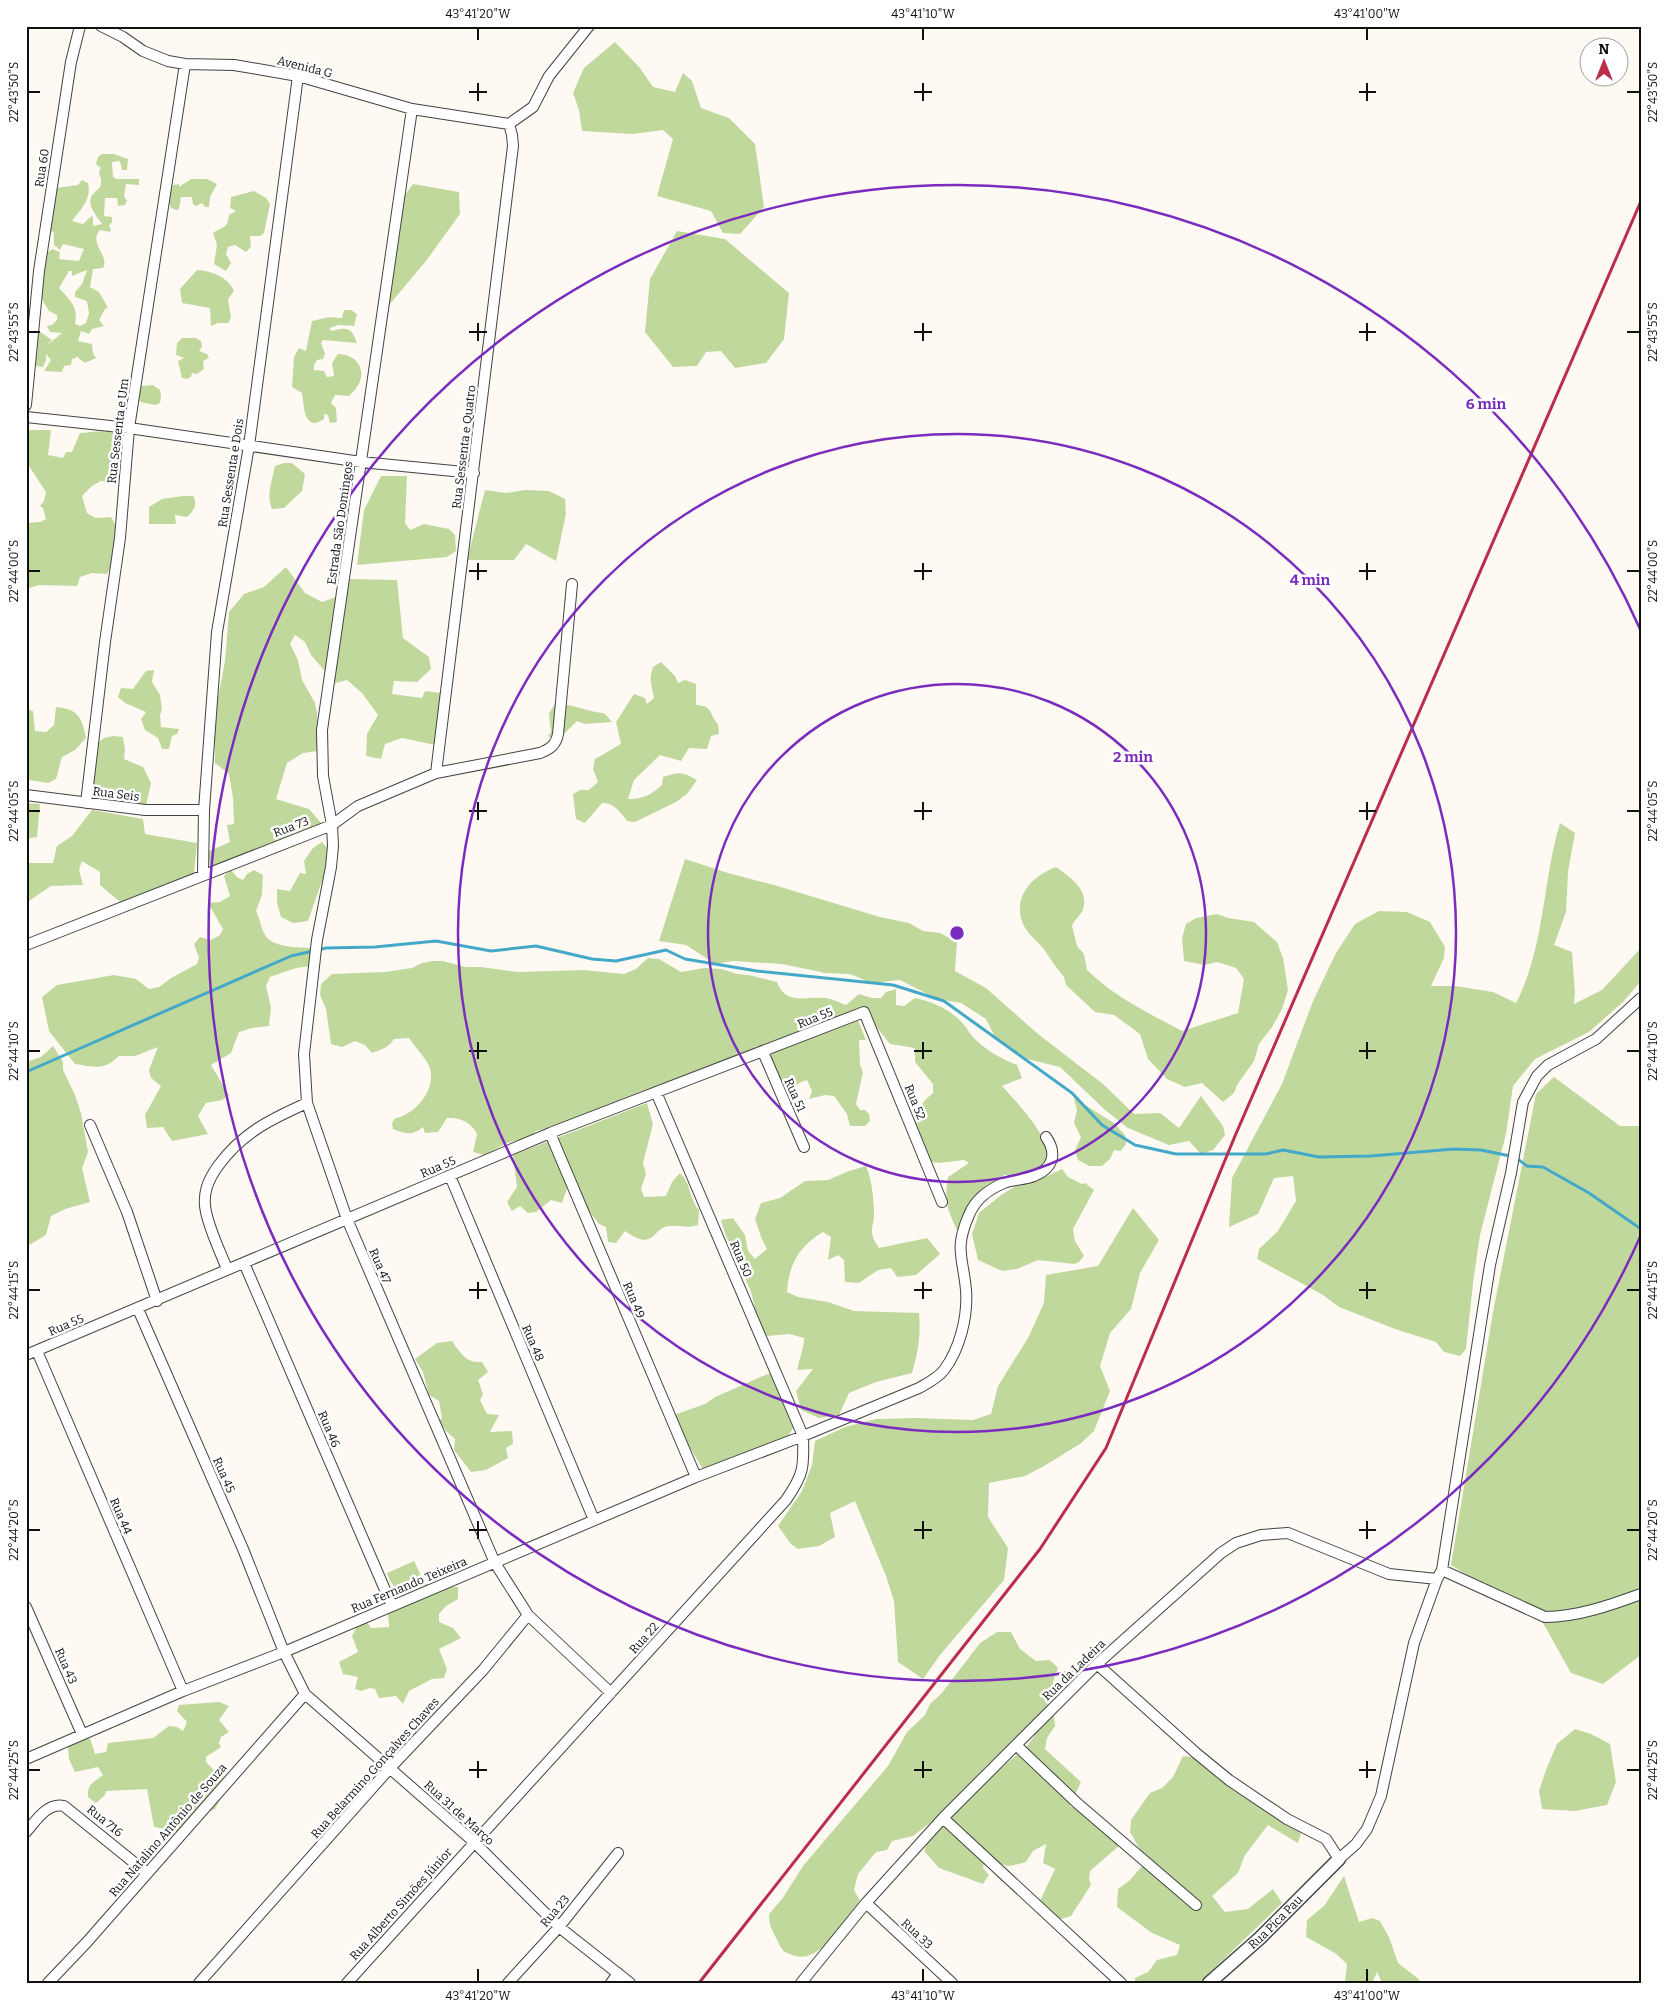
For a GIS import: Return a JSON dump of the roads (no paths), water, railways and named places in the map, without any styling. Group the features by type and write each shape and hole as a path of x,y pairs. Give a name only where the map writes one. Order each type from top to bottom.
{"street":[{"name":"Rua 60","path":"26,405 39,271 71,62 80,26"},
{"name":"Avenida G","path":"101,26 154,56 185,64 234,65 298,76 412,109 509,124"},
{"path":"509,124 533,107 549,76 589,26"},
{"name":"Rua Sessenta e Um","path":"86,803 105,642 120,538 129,428 185,64"},
{"name":"Rua Sessenta e Dois","path":"203,875 204,810 217,632 249,446 298,76"},
{"name":"Estrada São Domingos","path":"315,965 317,940 331,867 333,846 332,825 323,776 322,730 412,109"},
{"name":"Rua Sessenta e Quatro","path":"436,773 513,146 509,124"},
{"path":"26,416 129,428 361,462 474,473"},
{"name":"Rua 73","path":"26,946 332,825 358,806 436,773 540,753 552,747 557,741 558,734 572,584"},
{"name":"Rua Seis","path":"26,795 144,810 204,810"},
{"name":"Rua 47","path":"315,965 304,1054 307,1103 347,1219 495,1563"},
{"path":"1097,1664 1196,1753 1230,1780 1287,1819 1326,1839 1339,1859 1356,1844 1367,1829 1381,1796 1414,1643 1439,1574 1490,1266 1511,1173 1524,1102 1537,1076 1548,1065 1596,1039 1641,998"},
{"name":"Rua 55","path":"26,1355 550,1134 864,1012"},
{"name":"Rua 52","path":"864,1012 942,1202"},
{"name":"Rua 51","path":"763,1052 804,1147"},
{"name":"Rua 50","path":"656,1092 803,1436"},
{"path":"227,1269 206,1212 204,1194 210,1177 229,1150 250,1132 275,1117 307,1103"},
{"path":"90,1125 127,1212 157,1301"},
{"name":"Rua 49","path":"550,1134 696,1477"},
{"name":"Rua Fernando Teixeira","path":"26,1759 183,1691 284,1652 696,1477 920,1388 944,1371 958,1342 965,1316 966,1287 960,1253 960,1241 969,1214 976,1202 987,1192 1006,1182 1034,1176 1046,1169 1053,1158 1052,1146 1046,1137"},
{"name":"Rua 48","path":"450,1176 594,1520"},
{"name":"Rua 46","path":"244,1263 392,1606"},
{"name":"Rua 45","path":"138,1309 243,1549 284,1652"},
{"name":"Rua 44","path":"37,1351 183,1691"},
{"name":"Rua 22","path":"474,1842 786,1500 799,1481 804,1466 803,1436"},
{"name":"Rua da Ladeira","path":"801,1983 866,1903 943,1818 1097,1664 1221,1553 1236,1543 1261,1535 1288,1533 1389,1574 1439,1574 1545,1617 1556,1617 1612,1604 1641,1594"},
{"path":"495,1563 528,1615 611,1693"},
{"name":"Rua 43","path":"26,1607 82,1734"},
{"name":"Rua Belarmino Gonçalves Chaves","path":"199,1983 390,1768 483,1670 528,1615"},
{"name":"Rua 31 de Março","path":"284,1652 305,1694 474,1842 559,1927 630,1983"},
{"name":"Rua Natalino Antônio de Souza","path":"48,1983 305,1694"},
{"path":"1016,1745 1077,1803 1196,1905"},
{"name":"Rua 716","path":"26,1832 51,1806 58,1804 64,1806 147,1873"},
{"path":"943,1818 1121,1983"},
{"name":"Rua Alberto Simões Júnior","path":"347,1983 474,1842"},
{"name":"Rua 23","path":"508,1983 559,1927 618,1853"},
{"name":"Rua Pica Pau","path":"1209,1983 1260,1938 1339,1859"},
{"name":"Rua 33","path":"866,1903 952,1983"},
{"path":"611,1983 618,1972"}],"waterway":[{"path":"26,1072 291,956 326,948 375,947 436,941 491,951 536,946 592,959 616,961 666,950 685,959 757,971 893,985 944,1001 1072,1093 1102,1125 1135,1145 1176,1154 1266,1154 1283,1150 1319,1157 1371,1156 1454,1149 1481,1150 1515,1157 1527,1166 1543,1167 1589,1193 1641,1229"}],"railway":[{"path":"699,1983 1040,1549 1106,1448 1235,1136 1641,201"}]}
